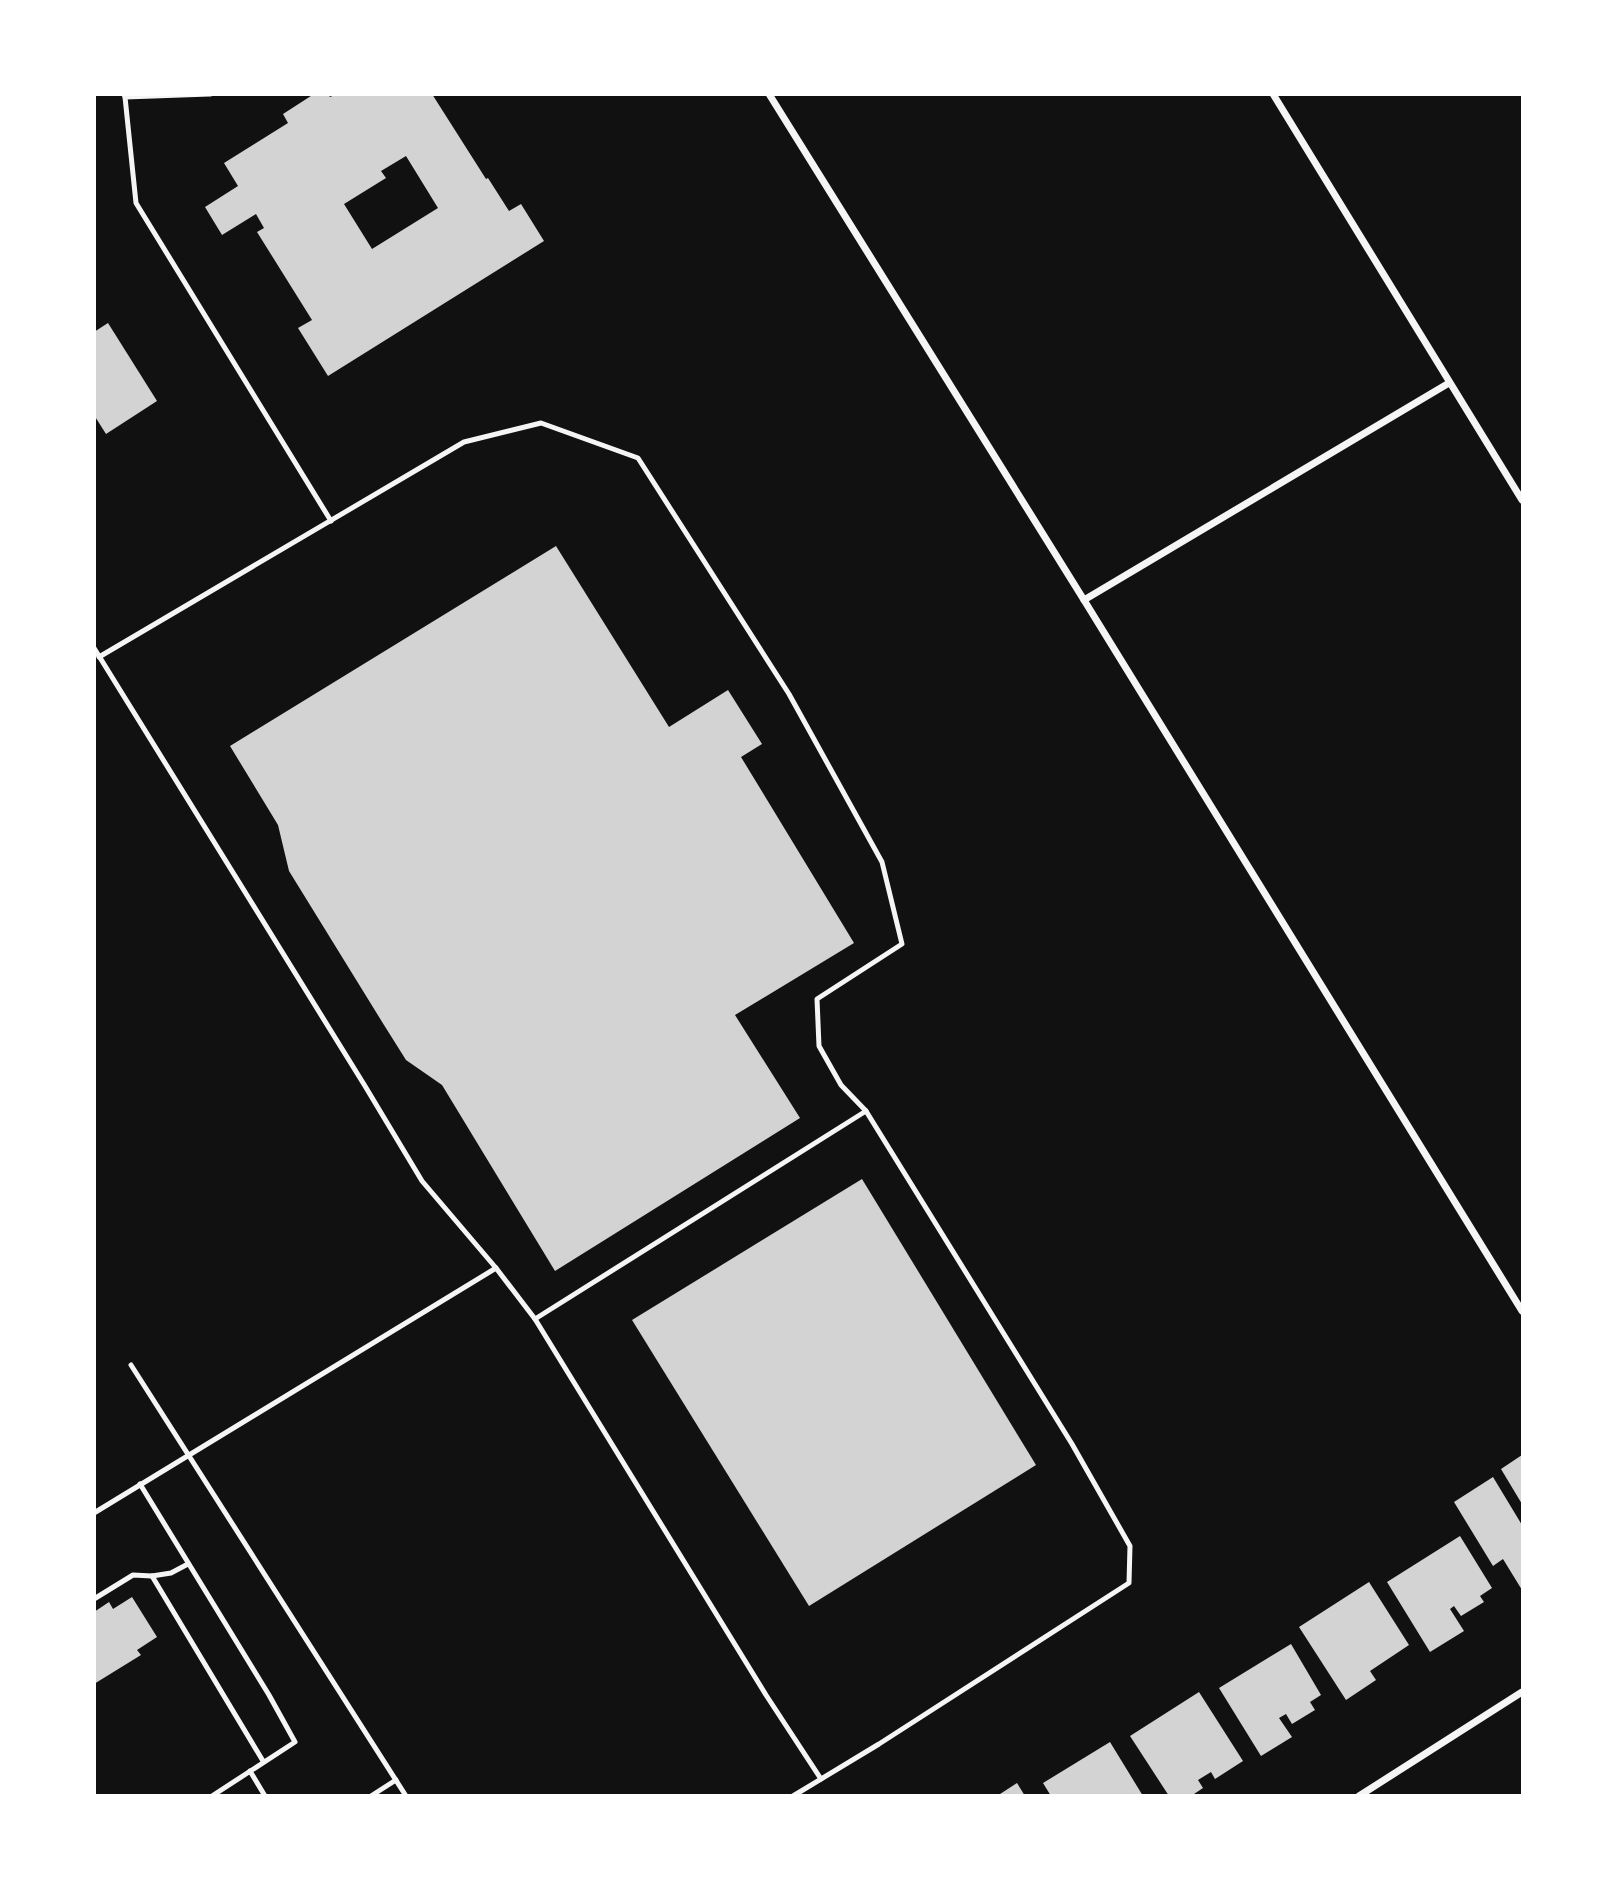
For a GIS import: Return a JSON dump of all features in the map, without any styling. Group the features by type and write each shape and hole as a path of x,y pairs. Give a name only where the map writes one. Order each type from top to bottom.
{"street":[{"path":"769,94 1522,1311"},
{"path":"1273,94 1522,500"},
{"path":"1084,600 1449,383"},
{"path":"1359,1796 1522,1692"}],"lane":[{"path":"211,94 124,96 136,203 331,521"},
{"path":"99,657 464,442 541,423 638,458 789,694 882,862 902,944 817,999 818,1046 841,1085 866,1111 1072,1444 1129,1546 1129,1583 891,1737 793,1796"},
{"path":"94,648 422,1181 496,1268 535,1319 766,1695 821,1779"},
{"path":"535,1319 866,1111"},
{"path":"94,1513 496,1268"},
{"path":"131,1365 405,1796"},
{"path":"140,1484 295,1742 212,1796"},
{"path":"94,1599 132,1576 171,1573 188,1564"},
{"path":"152,1576 263,1761"},
{"path":"250,1771 265,1796"},
{"path":"371,1796 396,1780"}],"building":[{"path":"314,94 328,94 330,97 337,94 432,94 509,211 521,204 544,241 328,376 298,328 312,320 257,232 264,228 256,214 222,235 205,207 238,186 224,163 288,123 283,114","holes":["406,156 438,208 372,249 344,204 386,178 381,171"]},
{"path":"108,323 157,401 106,434 94,415 94,332"},
{"path":"556,546 669,727 728,690 762,744 741,757 854,943 735,1015 800,1118 555,1271 442,1085 406,1060 384,1025 289,871 278,825 230,746"},
{"path":"862,1179 1036,1465 809,1606 632,1320"},
{"path":"1522,1455 1522,1504 1501,1469"},
{"path":"1493,1477 1522,1525 1522,1590 1503,1559 1493,1566 1454,1502"},
{"path":"1460,1536 1492,1588 1480,1596 1484,1602 1461,1616 1454,1606 1450,1609 1464,1631 1430,1652 1387,1582"},
{"path":"1369,1582 1409,1645 1370,1671 1376,1680 1346,1700 1299,1627"},
{"path":"132,1597 157,1637 137,1650 141,1655 94,1684 94,1612 109,1602 113,1609"},
{"path":"1291,1644 1321,1695 1310,1702 1315,1710 1292,1724 1286,1714 1279,1718 1292,1737 1261,1756 1219,1688"},
{"path":"1199,1692 1243,1761 1215,1779 1211,1772 1198,1780 1203,1788 1191,1796 1169,1796 1130,1736"},
{"path":"1110,1742 1143,1796 1051,1796 1043,1783"},
{"path":"1017,1783 1025,1796 997,1796"}]}
